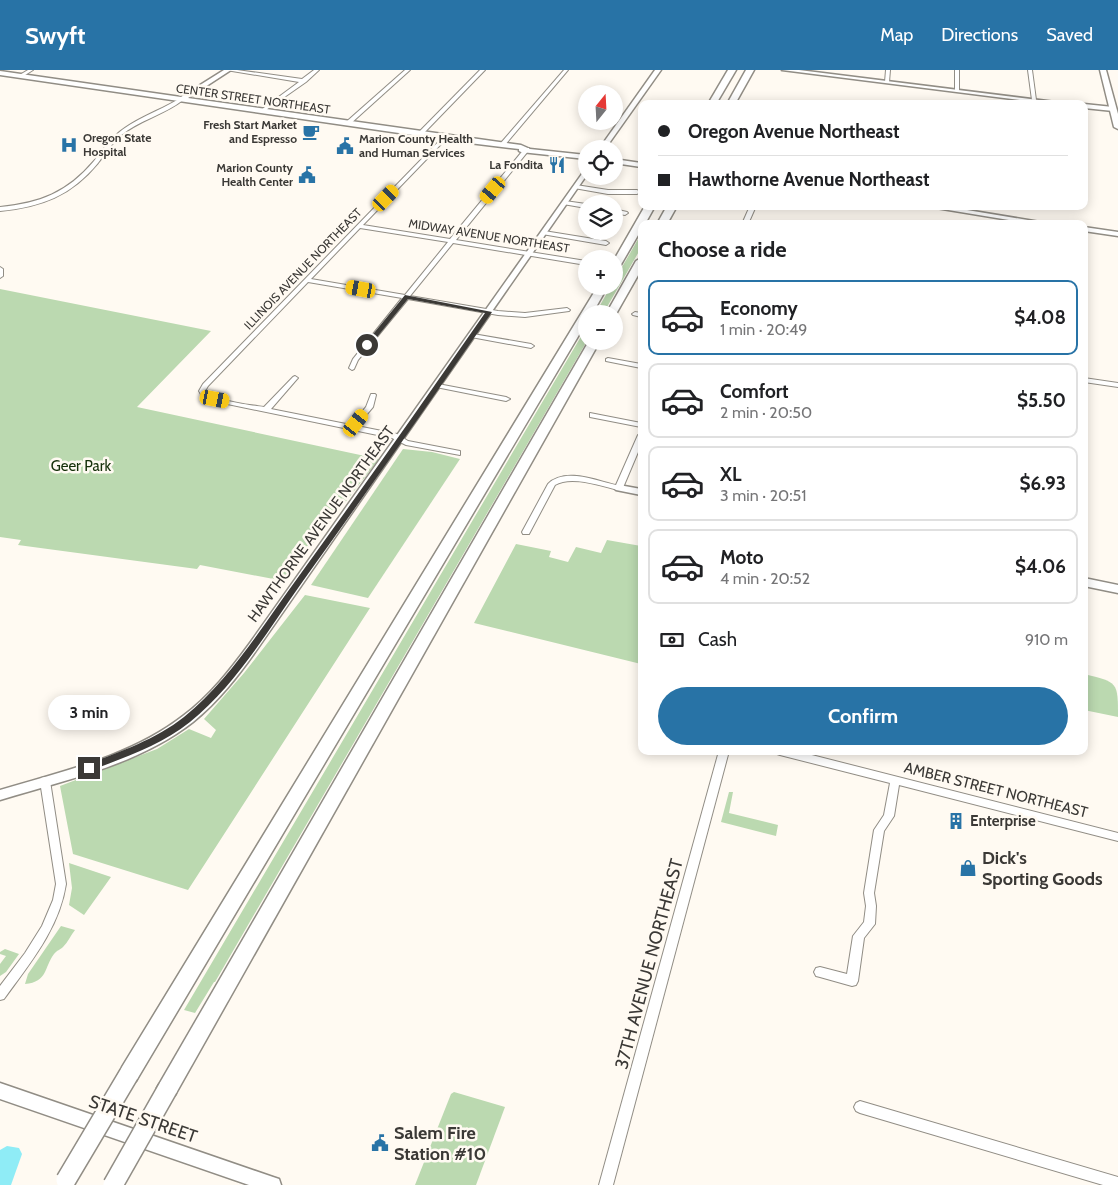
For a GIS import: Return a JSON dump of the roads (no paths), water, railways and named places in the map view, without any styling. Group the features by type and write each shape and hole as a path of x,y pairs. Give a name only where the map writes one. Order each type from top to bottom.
{"highway":[{"path":"714,100 732,70"},
{"path":"733,100 750,70"},
{"path":"623,252 638,227"},
{"path":"616,305 638,266"},
{"path":"64,1183 598,295"},
{"path":"112,1185 590,350"}],"main road":[{"path":"181,100 228,70"},
{"path":"608,140 658,70"},
{"path":"785,70 1034,100"},
{"path":"1103,70 1118,127"},
{"name":"CENTER STREET NORTHEAST","path":"0,73 130,90 181,100 519,150 527,149 578,156"},
{"path":"1088,106 1113,109"},
{"path":"623,162 638,165"},
{"name":"HAWTHORNE AVENUE NORTHEAST","path":"0,795 99,764 140,748 186,720 214,696 230,678 400,440 578,184"},
{"path":"954,210 1021,220"},
{"path":"1088,230 1118,234"},
{"path":"619,488 638,491"},
{"path":"1088,583 1118,589"},
{"name":"STATE STREET","path":"0,1091 272,1185"}],"street":[{"path":"20,76 31,70"},
{"path":"228,70 304,81"},
{"path":"263,111 317,70"},
{"path":"347,124 408,70"},
{"path":"420,134 482,70"},
{"path":"502,146 566,70"},
{"path":"887,82 888,70"},
{"path":"957,70 957,90"},
{"path":"1030,70 1034,100"},
{"path":"0,208 36,204 58,196 93,165 116,137 127,129 164,111 181,100"},
{"name":"ILLINOIS AVENUE NORTHEAST","path":"266,410 213,399 204,395 202,391 205,385 445,138"},
{"path":"352,368 355,360 527,149"},
{"path":"576,187 608,192 637,192"},
{"path":"565,203 578,205"},
{"name":"MIDWAY AVENUE NORTHEAST","path":"359,226 578,262"},
{"path":"544,233 606,243"},
{"path":"0,269 0,276"},
{"path":"307,280 489,312 525,315 568,310"},
{"path":"473,336 532,346"},
{"path":"608,360 638,365"},
{"path":"266,410 295,378"},
{"path":"1088,381 1118,385"},
{"path":"438,386 506,399"},
{"path":"352,428 369,407 373,395"},
{"path":"266,410 394,436 406,443 457,453"},
{"path":"593,415 638,423"},
{"path":"526,532 552,484 558,478 568,478 619,488 638,444"},
{"name":"37TH AVENUE NORTHEAST","path":"606,1185 723,755"},
{"name":"AMBER STREET NORTHEAST","path":"796,755 1118,837"},
{"path":"0,995 43,936 54,915 59,900 61,884 45,780"},
{"path":"820,972 852,981 859,936 868,924 871,906 869,892 879,830 888,816 895,780"},
{"path":"860,1107 1118,1183"}],"water":[{"path":"7,1146 19,1148 22,1154 11,1185 0,1185 0,1150"}],"place":[{"name":"Fresh Start Market and Espresso","path":"311,132"},
{"name":"Oregon State Hospital","path":"69,145"},
{"name":"Marion County Health and Human Services","path":"345,146"},
{"name":"La Fondita","path":"557,165"},
{"name":"Marion County Health Center","path":"307,175"},
{"name":"Enterprise","path":"956,821"},
{"name":"Dick's Sporting Goods","path":"968,868"},
{"name":"Salem Fire Station #10","path":"380,1143"}],"park label":[{"name":"Geer Park","path":"81,466"}]}
